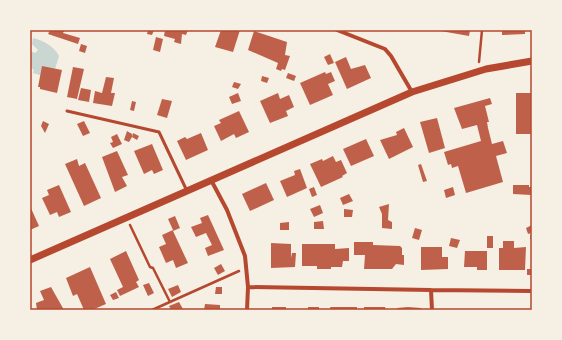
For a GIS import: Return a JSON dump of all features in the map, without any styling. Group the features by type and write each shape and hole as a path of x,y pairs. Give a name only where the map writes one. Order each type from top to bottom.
{"street":[{"path":"337,30 351,32 384,49 391,56 412,92"},
{"path":"30,260 412,92 478,71 532,61"},
{"path":"211,180 246,256 248,287 247,310"},
{"path":"248,287 532,291"},
{"path":"432,290 432,310"}],"lane":[{"path":"67,111 159,132 187,191"}],"path":[{"path":"478,71 482,30"},
{"path":"126,217 150,267 153,268 170,302"},
{"path":"152,310 247,268"}],"shaded area":[{"path":"33,38 41,40 55,50 59,56 55,69 40,75 33,73 34,70 30,67 30,51 35,53 38,50 32,44"}],"building":[{"path":"50,30 64,31 63,33 80,38 78,44 48,34"},
{"path":"148,30 154,30 152,35 147,34"},
{"path":"165,30 188,30 186,35 182,34 181,44 174,42 175,39 164,36"},
{"path":"221,30 240,30 233,52 215,47"},
{"path":"435,30 470,30 469,36"},
{"path":"502,30 525,30 525,34 502,35"},
{"path":"254,31 287,42 285,55 290,56 285,70 282,69 281,71 276,69 278,63 248,50"},
{"path":"156,37 163,39 160,52 153,50"},
{"path":"81,44 87,46 85,53 79,51"},
{"path":"330,54 334,63 328,65 324,57"},
{"path":"346,57 351,69 365,65 371,78 347,89 335,62"},
{"path":"42,66 62,70 57,93 40,89 40,87 38,87"},
{"path":"73,67 84,69 77,99 67,97"},
{"path":"325,72 326,74 331,72 335,81 328,84 333,95 310,105 300,83"},
{"path":"288,73 296,76 294,81 286,78"},
{"path":"262,76 269,78 267,83 261,81"},
{"path":"106,77 114,78 111,93 115,93 112,106 93,103 95,91 102,93"},
{"path":"234,82 241,84 238,89 232,87"},
{"path":"81,88 91,90 89,102 78,100"},
{"path":"238,93 241,101 232,104 229,97"},
{"path":"278,93 280,99 289,95 294,107 286,111 288,116 270,123 260,101"},
{"path":"516,93 532,93 532,134 516,134"},
{"path":"490,98 492,104 485,106 492,144 503,141 507,153 496,156 503,182 466,193 458,166 452,168 451,164 448,165 444,152 481,141 477,125 462,129 454,108"},
{"path":"162,99 172,101 167,118 157,115"},
{"path":"132,101 136,102 134,111 130,110"},
{"path":"239,111 249,132 236,138 234,134 221,141 214,126 221,123 219,120"},
{"path":"437,118 445,148 429,153 420,122"},
{"path":"43,121 49,124 45,133 41,126"},
{"path":"84,121 90,133 83,136 77,124"},
{"path":"404,128 413,147 389,159 380,140 397,135 396,132"},
{"path":"127,131 132,134 129,142 124,140"},
{"path":"133,133 139,136 137,140 132,137"},
{"path":"201,133 208,150 186,160 177,141 185,137 187,139"},
{"path":"117,134 122,144 113,148 110,143 113,142 111,137"},
{"path":"366,139 374,156 351,166 343,149"},
{"path":"152,144 163,170 154,174 152,170 144,174 134,151"},
{"path":"117,151 128,175 122,177 127,186 115,192 102,157"},
{"path":"333,156 336,162 341,160 347,173 342,176 343,177 321,187 310,164 322,159 323,161"},
{"path":"77,159 79,166 85,163 101,198 84,206 65,164"},
{"path":"421,164 427,181 423,182 418,165"},
{"path":"300,169 307,188 287,197 280,181 295,175 294,171"},
{"path":"266,183 274,200 250,211 242,194"},
{"path":"59,185 71,212 59,217 57,212 50,215 42,198 49,195 47,190"},
{"path":"513,185 529,185 529,187 532,187 531,195 513,194"},
{"path":"314,187 317,195 312,197 309,189"},
{"path":"453,187 455,195 446,198 444,190"},
{"path":"349,194 353,201 343,205 340,198"},
{"path":"389,204 388,220 392,222 392,229 382,228 382,214 379,207"},
{"path":"320,205 323,213 314,217 310,209"},
{"path":"30,206 39,226 30,230"},
{"path":"344,209 353,210 352,217 344,217"},
{"path":"208,215 224,250 208,256 205,248 212,245 206,233 196,237 191,227 202,223 200,218"},
{"path":"175,216 180,228 173,231 188,263 176,268 173,260 166,263 159,247 166,244 162,235 173,230 168,219"},
{"path":"323,221 324,229 314,229 314,222"},
{"path":"289,222 289,230 280,230 280,223"},
{"path":"532,225 532,239 530,239 531,233 528,234 526,228"},
{"path":"415,228 422,230 419,240 412,238"},
{"path":"487,236 493,236 493,248 487,248"},
{"path":"451,238 460,240 457,248 449,246"},
{"path":"503,241 514,241 514,248 526,247 525,270 499,270 499,248 503,248"},
{"path":"354,242 373,242 373,245 400,246 402,248 402,255 404,255 404,265 396,264 392,269 364,269 365,255 354,255"},
{"path":"271,243 291,244 291,258 292,253 296,253 295,267 271,268"},
{"path":"302,244 335,244 335,249 349,248 349,261 343,261 342,267 331,267 331,269 317,269 317,266 302,266"},
{"path":"421,247 442,247 442,257 448,257 448,269 421,270"},
{"path":"126,251 139,280 136,282 139,287 120,296 117,290 123,287 110,259"},
{"path":"465,251 487,251 487,270 477,270 477,267 464,267"},
{"path":"221,264 225,271 218,275 214,268"},
{"path":"90,267 106,304 92,310 84,310 77,294 73,296 66,278"},
{"path":"527,269 532,269 532,275 527,275"},
{"path":"149,283 154,293 148,296 143,285"},
{"path":"178,285 181,292 172,297 168,289"},
{"path":"51,287 64,310 37,310 36,303 44,300 40,291"},
{"path":"216,287 222,287 222,294 215,294"},
{"path":"116,292 119,298 113,300 110,295"},
{"path":"179,302 183,309 171,310 169,306"},
{"path":"205,304 220,305 220,310 204,310"},
{"path":"272,307 286,307 286,310 272,310"},
{"path":"308,307 319,307 319,310 308,310"},
{"path":"330,307 357,307 357,310 331,310"},
{"path":"364,307 385,307 386,310 364,310"},
{"path":"397,308 421,308 421,310 397,310"}]}
